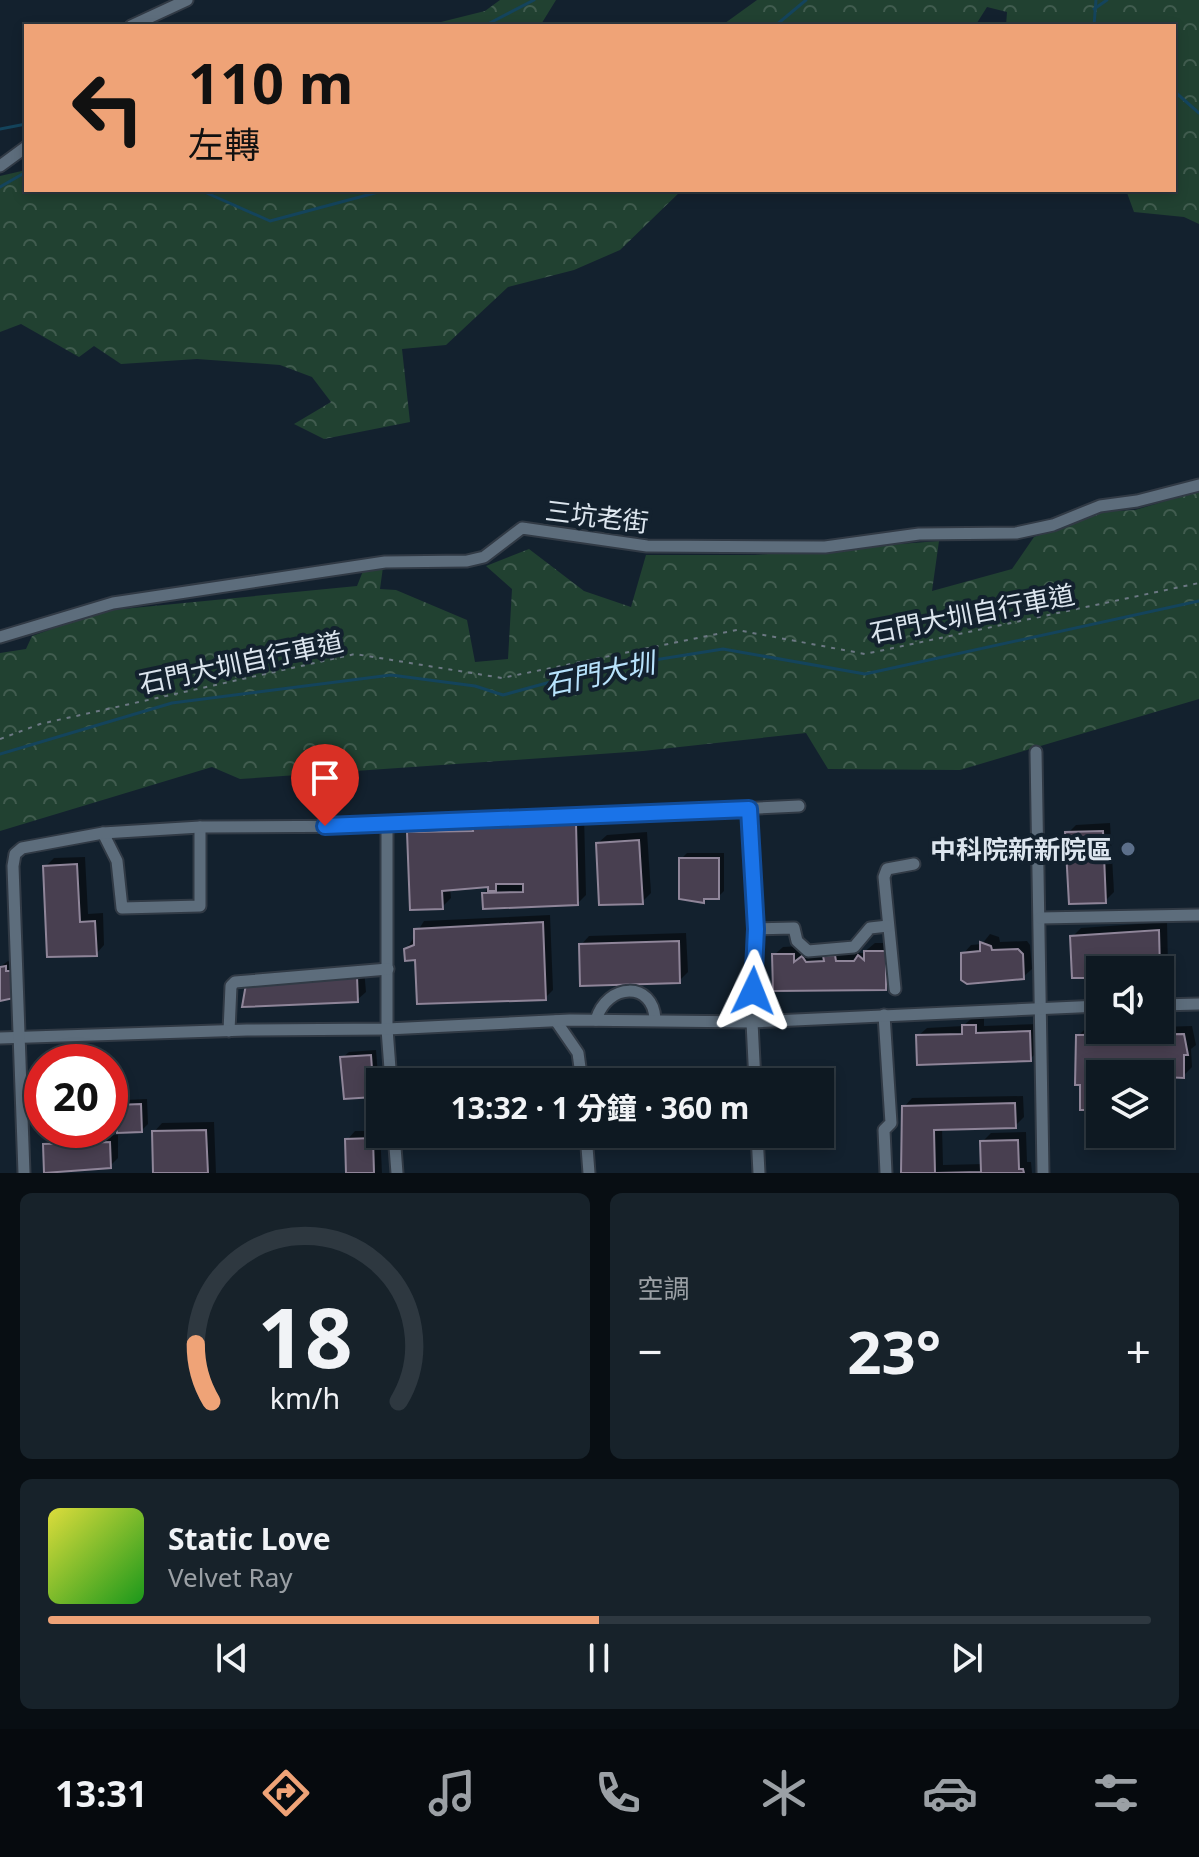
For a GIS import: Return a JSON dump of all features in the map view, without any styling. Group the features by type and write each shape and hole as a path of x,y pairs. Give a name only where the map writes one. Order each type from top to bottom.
{"street":[{"path":"135,24 187,0"},
{"path":"0,166 24,148"},
{"name":"三坑老街","path":"0,637 113,603 385,562 467,561 484,557 522,528 647,546 825,547 919,534 1016,533 1053,525 1100,506 1137,501 1199,485"},
{"path":"1036,752 1043,1173"},
{"path":"24,1173 17,1038 15,854 32,844 103,833 200,827 387,826 799,806"},
{"path":"749,809 756,929 752,1022 754,1068"},
{"path":"387,826 387,1029 390,1068"},
{"path":"103,833 117,861 122,908 200,906 200,827"},
{"path":"895,989 884,877 887,869 914,864"},
{"path":"1040,918 1199,915"},
{"path":"756,929 794,928 797,941 808,951 854,947 870,928 888,926"},
{"path":"229,1031 231,986 235,982 388,969"},
{"path":"596,1020 603,1001 613,993 633,992 646,996 654,1007 655,1020"},
{"path":"1174,1005 1199,1004"},
{"path":"0,1038 387,1029 596,1020 752,1022 1086,1006"},
{"path":"884,1015 891,1123 884,1130 886,1173"},
{"path":"556,1021 578,1053 580,1068"},
{"path":"395,1148 397,1173"},
{"path":"587,1148 589,1173"},
{"path":"758,1148 759,1173"}],"path":[{"name":"石門大圳自行車道","path":"0,739 40,724 355,654 502,678 737,630 865,654 1199,583"}],"green space":[{"path":"500,0 556,0 541,24 433,24 485,11"},
{"path":"757,0 1199,0 1199,224 1184,217 1134,212 1127,192 1176,192 1176,24 1006,24 1007,12 987,7 976,24 724,24"},
{"path":"24,170 24,192 680,192 620,250 574,270 508,287 446,345 402,349 410,422 324,439 294,424 331,402 312,377 280,365 197,359 121,364 94,346 79,357 21,324 0,332 0,176"},
{"path":"1199,491 1199,699 960,770 828,769 806,733 643,751 240,779 212,767 0,831 0,653 26,649 32,636 102,611 357,586 363,571 383,567 380,589 396,590 467,620 475,662 508,659 512,589 486,566 529,549 584,591 631,607 646,555 755,555 939,541 932,591 1012,569 1034,537 1098,512 1135,510"}],"building":[{"path":"547,821 547,826 576,823 578,905 483,909 482,893 523,892 523,884 496,884 496,891 488,891 488,887 442,891 443,909 410,910 407,832 473,831 472,824"},
{"path":"1103,831 1106,903 1069,904 1065,832"},
{"path":"639,840 643,904 599,905 596,843"},
{"path":"679,858 719,858 719,899 704,899 704,903 679,899"},
{"path":"77,864 80,922 95,921 97,956 47,957 43,866"},
{"path":"543,922 546,1000 417,1004 415,960 405,961 404,949 414,945 414,929"},
{"path":"1159,930 1160,956 1086,956 1086,978 1072,978 1070,936"},
{"path":"679,941 680,983 580,986 579,944"},
{"path":"980,942 991,946 992,950 1018,949 1023,954 1024,979 967,984 961,980 961,953 980,951"},
{"path":"864,951 886,951 886,990 773,991 772,954 794,954 794,962 802,956 806,962 824,961 823,956 835,955 836,961 854,961 858,955 864,960"},
{"path":"6,966 6,971 13,971 14,998 0,1001 0,967"},
{"path":"357,976 358,1002 242,1007 246,984"},
{"path":"962,1025 976,1025 976,1033 1030,1031 1031,1061 917,1065 916,1035 962,1034"},
{"path":"1174,1034 1184,1034 1188,1055 1184,1055 1184,1078 1174,1078 1174,1060 1086,1060 1086,1110 1080,1110 1080,1085 1075,1085 1076,1035 1086,1035 1086,1044 1174,1044"},
{"path":"371,1055 372,1068 366,1068 366,1098 344,1099 340,1057"},
{"path":"1015,1103 1016,1128 934,1130 935,1173 901,1173 902,1106"},
{"path":"128,1104 141,1104 142,1132 128,1133"},
{"path":"206,1130 208,1173 153,1173 152,1131"},
{"path":"366,1138 366,1148 373,1148 374,1173 346,1173 345,1139"},
{"path":"1018,1140 1019,1169 1023,1169 1024,1173 935,1173 981,1172 980,1141"},
{"path":"43,1148 110,1148 111,1168 44,1173"}],"waterway":[{"path":"488,24 534,0"},
{"path":"777,24 806,0"},
{"path":"1094,24 1096,0"},
{"path":"1094,9 1107,0"},
{"path":"1176,93 1199,113"},
{"path":"0,129 24,124"},
{"path":"0,187 24,173"},
{"path":"205,192 270,221 379,192"},
{"name":"石門大圳","path":"0,754 172,703 391,675 475,686 503,695 598,669 723,649 865,674 1199,601"}],"place":[{"name":"中科院新新院區","path":"1128,849"}],"route":[{"path":"325,826 387,826 749,809 756,929 753,991"}]}
